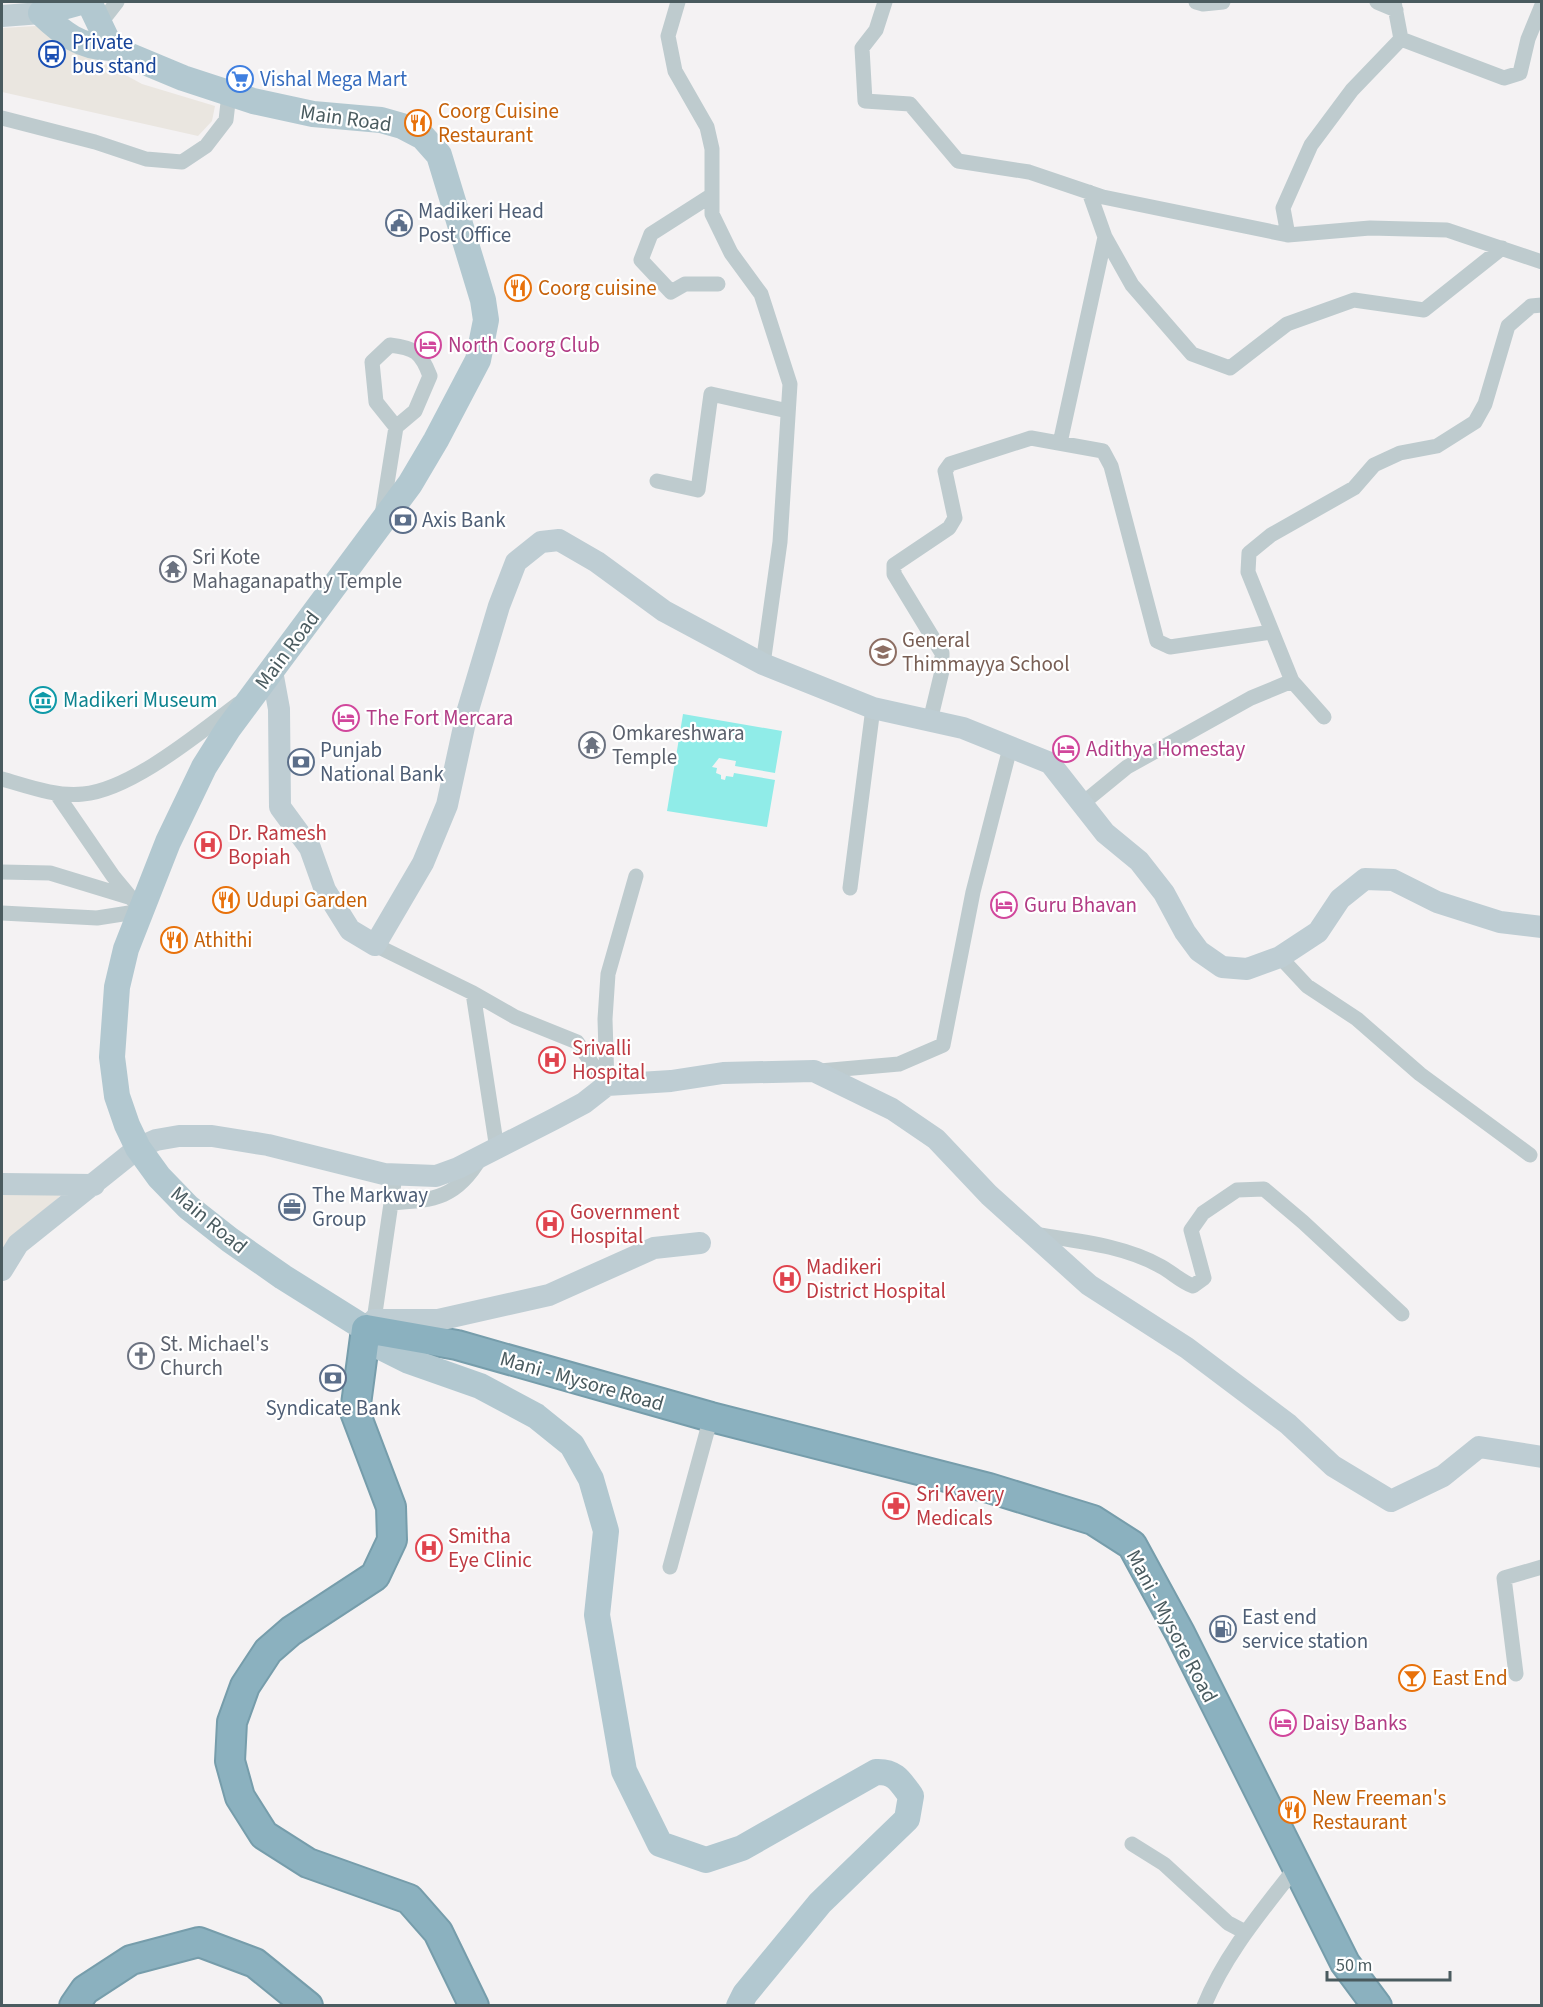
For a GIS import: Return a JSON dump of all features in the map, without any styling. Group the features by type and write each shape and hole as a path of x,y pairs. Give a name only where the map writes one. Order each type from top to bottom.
{"highway":[{"name":"Mani - Mysore Road","path":"370,1325 457,1345 711,1417 989,1488 1094,1520 1132,1545 1180,1633 1345,1963 1377,2006"},
{"path":"370,1325 355,1412 391,1507 392,1540 375,1576 291,1631 268,1651 245,1686 232,1722 230,1761 240,1797 264,1835 308,1863 409,1899 438,1932 474,2006"},
{"path":"74,2006 85,1990 131,1960 199,1942 255,1963 308,2006"}],"main road":[{"path":"41,13 81,2"},
{"path":"89,2 111,48"},
{"name":"Main Road","path":"41,13 71,39 96,48 111,48 229,94 288,109 381,120 402,126 423,137 440,155 483,300 486,320 478,360 463,393 415,475 204,767 137,904 117,987 112,1047 117,1096 138,1148 159,1177 188,1207 283,1277 370,1325 381,1347 409,1361 480,1386 536,1416 573,1445 591,1479 606,1531 597,1616 624,1771 660,1844 706,1860 742,1848 876,1772 889,1771 898,1778 910,1796 907,1819 820,1903 745,1994 739,2006"}],"street":[{"path":"99,25 117,2"},
{"path":"678,2 668,36 675,71 707,128 712,149 712,214 731,253 761,294 789,384 780,542 763,664"},
{"path":"885,2 876,30 862,48 865,101 910,104 958,161 1029,172 1089,192 1288,235 1370,228 1447,230 1542,262"},
{"path":"1196,2 1223,2"},
{"path":"1377,2 1395,6 1401,39"},
{"path":"1401,39 1504,78 1520,73 1528,39 1542,5"},
{"path":"2,16 41,13"},
{"path":"1288,235 1283,208 1311,145 1352,90 1401,39"},
{"path":"2,118 95,142 146,159 182,162 206,146 226,120 229,94"},
{"path":"1089,192 1104,237 1132,285 1192,354 1230,368 1287,324 1354,300 1424,310 1502,248"},
{"path":"712,195 651,234 641,260 671,292 685,284 718,284"},
{"path":"1060,443 1104,237"},
{"path":"1324,717 1292,681 1248,572 1249,553 1271,535 1354,488 1374,465 1400,453 1437,446 1475,422 1485,404 1508,326 1531,306 1542,305"},
{"path":"381,524 396,427 415,411 430,376 424,360 412,348 390,345 372,362 376,402 396,427"},
{"path":"657,481 698,490 711,394 788,411"},
{"path":"930,721 942,671 942,653 894,574 894,566 949,528 955,518 945,471 950,464 1031,438 1103,452 1111,466 1157,641 1170,647 1272,632"},
{"path":"375,945 423,863 447,805 467,713 499,606 516,562 541,542 559,540 597,562 664,611 763,664 873,708 963,728 1050,764 1105,833 1139,861 1164,893 1185,932 1199,951 1222,967 1247,969 1280,957 1318,932 1340,899 1365,879 1393,880 1437,902 1500,922 1542,927"},
{"path":"2,779 56,793 82,794 103,790 123,782 162,759 265,680 279,709 280,807 310,848 325,890 350,930 515,1017 576,1042 607,1085"},
{"path":"1083,803 1127,767 1251,698 1292,681"},
{"path":"850,888 873,708"},
{"path":"2,1270 18,1244 138,1148 156,1140 179,1136 212,1136 268,1145 395,1176 436,1176 490,1152 584,1103 607,1085 672,1081 723,1073 848,1070 899,1064 943,1045 973,892 1010,748"},
{"path":"56,793 113,876 137,904"},
{"path":"2,872 50,873 137,904"},
{"path":"607,1085 605,1019 608,974 636,876"},
{"path":"2,913 97,918 137,904"},
{"path":"1280,957 1307,986 1358,1019 1420,1074 1530,1155"},
{"path":"392,1203 441,1197 460,1187 490,1152 473,993"},
{"path":"814,1071 892,1109 936,1140 989,1195 1089,1285 1187,1348 1288,1424 1334,1466 1391,1501 1443,1476 1479,1448 1542,1457"},
{"path":"395,1176 370,1325 438,1320 549,1295 654,1248 700,1244"},
{"path":"2,1184 94,1185"},
{"path":"1033,1234 1102,1245 1163,1267 1178,1280 1193,1286 1204,1278 1191,1230 1203,1213 1237,1190 1264,1189 1402,1314"},
{"path":"670,1567 711,1417"},
{"path":"1516,1674 1504,1578 1542,1566"},
{"path":"1132,1844 1164,1864 1228,1923 1245,1932"},
{"path":"1204,2006 1212,1987 1245,1932 1296,1867"}],"shaded area":[{"path":"36,26 142,84 215,106 212,121 198,136 2,92 2,28"},
{"path":"2,1189 66,1191 11,1238 2,1252"}],"water":[{"path":"683,714 782,731 775,773 735,766 736,761 719,758 712,767 717,768 716,773 725,780 726,776 733,777 734,773 775,780 767,827 667,811"}],"place":[{"name":"Private bus stand","path":"52,54"},
{"name":"Vishal Mega Mart","path":"240,79"},
{"name":"Coorg Cuisine Restaurant","path":"418,123"},
{"name":"Madikeri Head Post Office","path":"399,223"},
{"name":"Coorg cuisine","path":"518,288"},
{"name":"North Coorg Club","path":"428,345"},
{"name":"Axis Bank","path":"403,520"},
{"name":"Sri Kote Mahaganapathy Temple","path":"173,569"},
{"name":"General Thimmayya School","path":"883,652"},
{"name":"Madikeri Museum","path":"43,700"},
{"name":"The Fort Mercara","path":"346,718"},
{"name":"Omkareshwara Temple","path":"592,745"},
{"name":"Adithya Homestay","path":"1066,749"},
{"name":"Punjab National Bank","path":"301,762"},
{"name":"Dr. Ramesh Bopiah","path":"208,845"},
{"name":"Udupi Garden","path":"226,900"},
{"name":"Guru Bhavan","path":"1004,905"},
{"name":"Athithi","path":"174,940"},
{"name":"Srivalli Hospital","path":"552,1060"},
{"name":"The Markway Group","path":"292,1207"},
{"name":"Government Hospital","path":"550,1224"},
{"name":"Madikeri District Hospital","path":"787,1279"},
{"name":"St. Michael's Church","path":"141,1356"},
{"name":"Syndicate Bank","path":"333,1378"},
{"name":"Sri Kavery Medicals","path":"896,1506"},
{"name":"Smitha Eye Clinic","path":"429,1548"},
{"name":"East end service station","path":"1223,1629"},
{"name":"East End","path":"1412,1678"},
{"name":"Daisy Banks","path":"1283,1723"},
{"name":"New Freeman's Restaurant","path":"1292,1810"}]}
